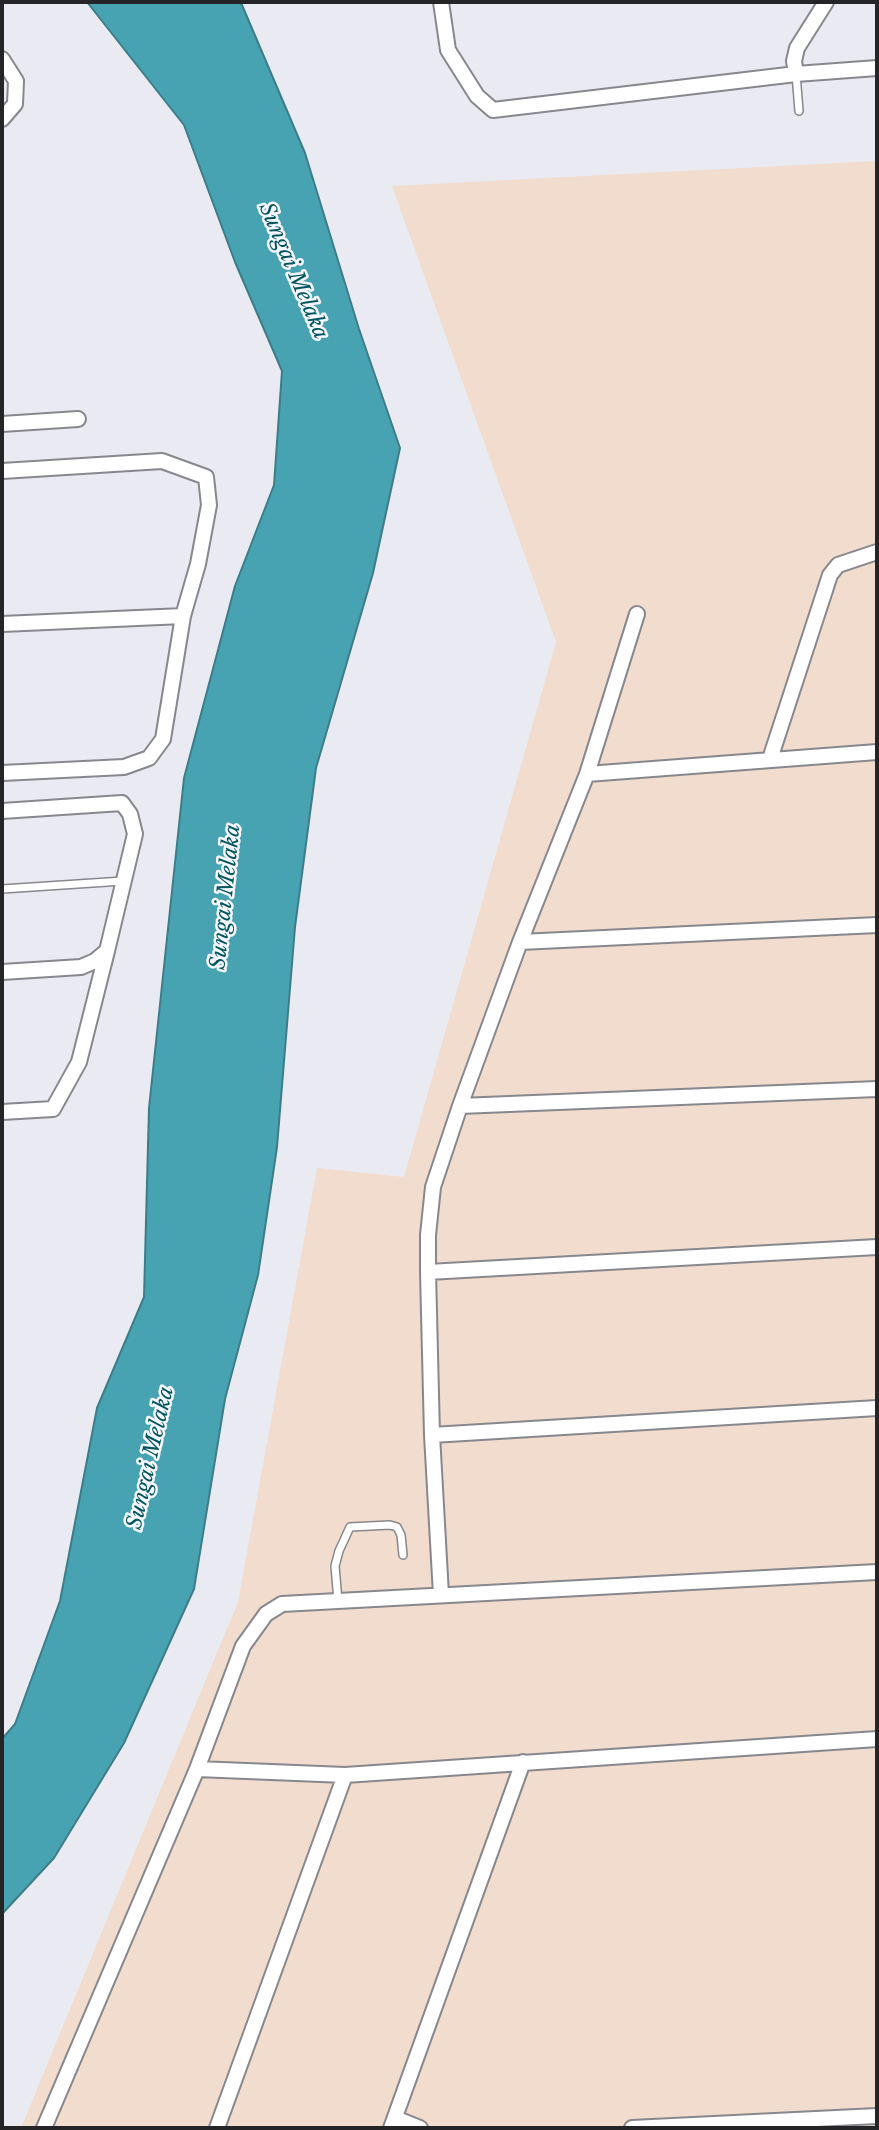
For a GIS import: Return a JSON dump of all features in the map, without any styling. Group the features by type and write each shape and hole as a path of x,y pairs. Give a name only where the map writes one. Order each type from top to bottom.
{"street":[{"path":"440,2 449,50 477,96 493,110 796,74 877,68"},
{"path":"796,74 794,61 797,48 826,2"},
{"path":"2,59 16,81 15,104 2,119"},
{"path":"2,424 78,419"},
{"path":"2,471 162,461 206,477 209,505 198,564 183,616 163,739 149,758 124,767 2,773"},
{"path":"771,759 830,575 838,565 877,552"},
{"path":"441,1595 432,1435 428,1272 428,1235 433,1187 520,942 587,774 637,614"},
{"path":"2,624 183,616"},
{"path":"587,774 877,752"},
{"path":"2,811 122,803 130,814 135,834 79,1062 52,1109 2,1112"},
{"path":"520,942 877,925"},
{"path":"2,972 81,967 95,961 107,951"},
{"path":"460,1106 877,1089"},
{"path":"428,1272 877,1247"},
{"path":"432,1435 877,1408"},
{"path":"44,2128 197,1769 243,1646 266,1614 282,1604 877,1572"},
{"path":"197,1769 345,1775 877,1739"},
{"path":"420,2128 393,2123 523,1762"},
{"path":"217,2128 345,1775"},
{"path":"632,2128 777,2124 877,2116"}],"lane":[{"path":"796,74 799,110"},
{"path":"2,889 123,881"},
{"path":"338,1601 335,1566 350,1527 397,1527 401,1535 403,1555"}],"shaded area":[{"path":"877,161 877,2128 21,2128 238,1602 317,1168 404,1177 556,642 392,186"}],"water":[{"name":"Sungai Melaka","path":"87,2 239,2 242,5 305,153 359,329 400,448 373,573 316,768 295,927 277,1147 258,1275 225,1399 194,1589 124,1743 54,1858 2,1914 2,1739 15,1724 60,1601 97,1408 144,1297 149,1108 184,778 235,586 274,485 282,371 235,262 184,125"}]}
